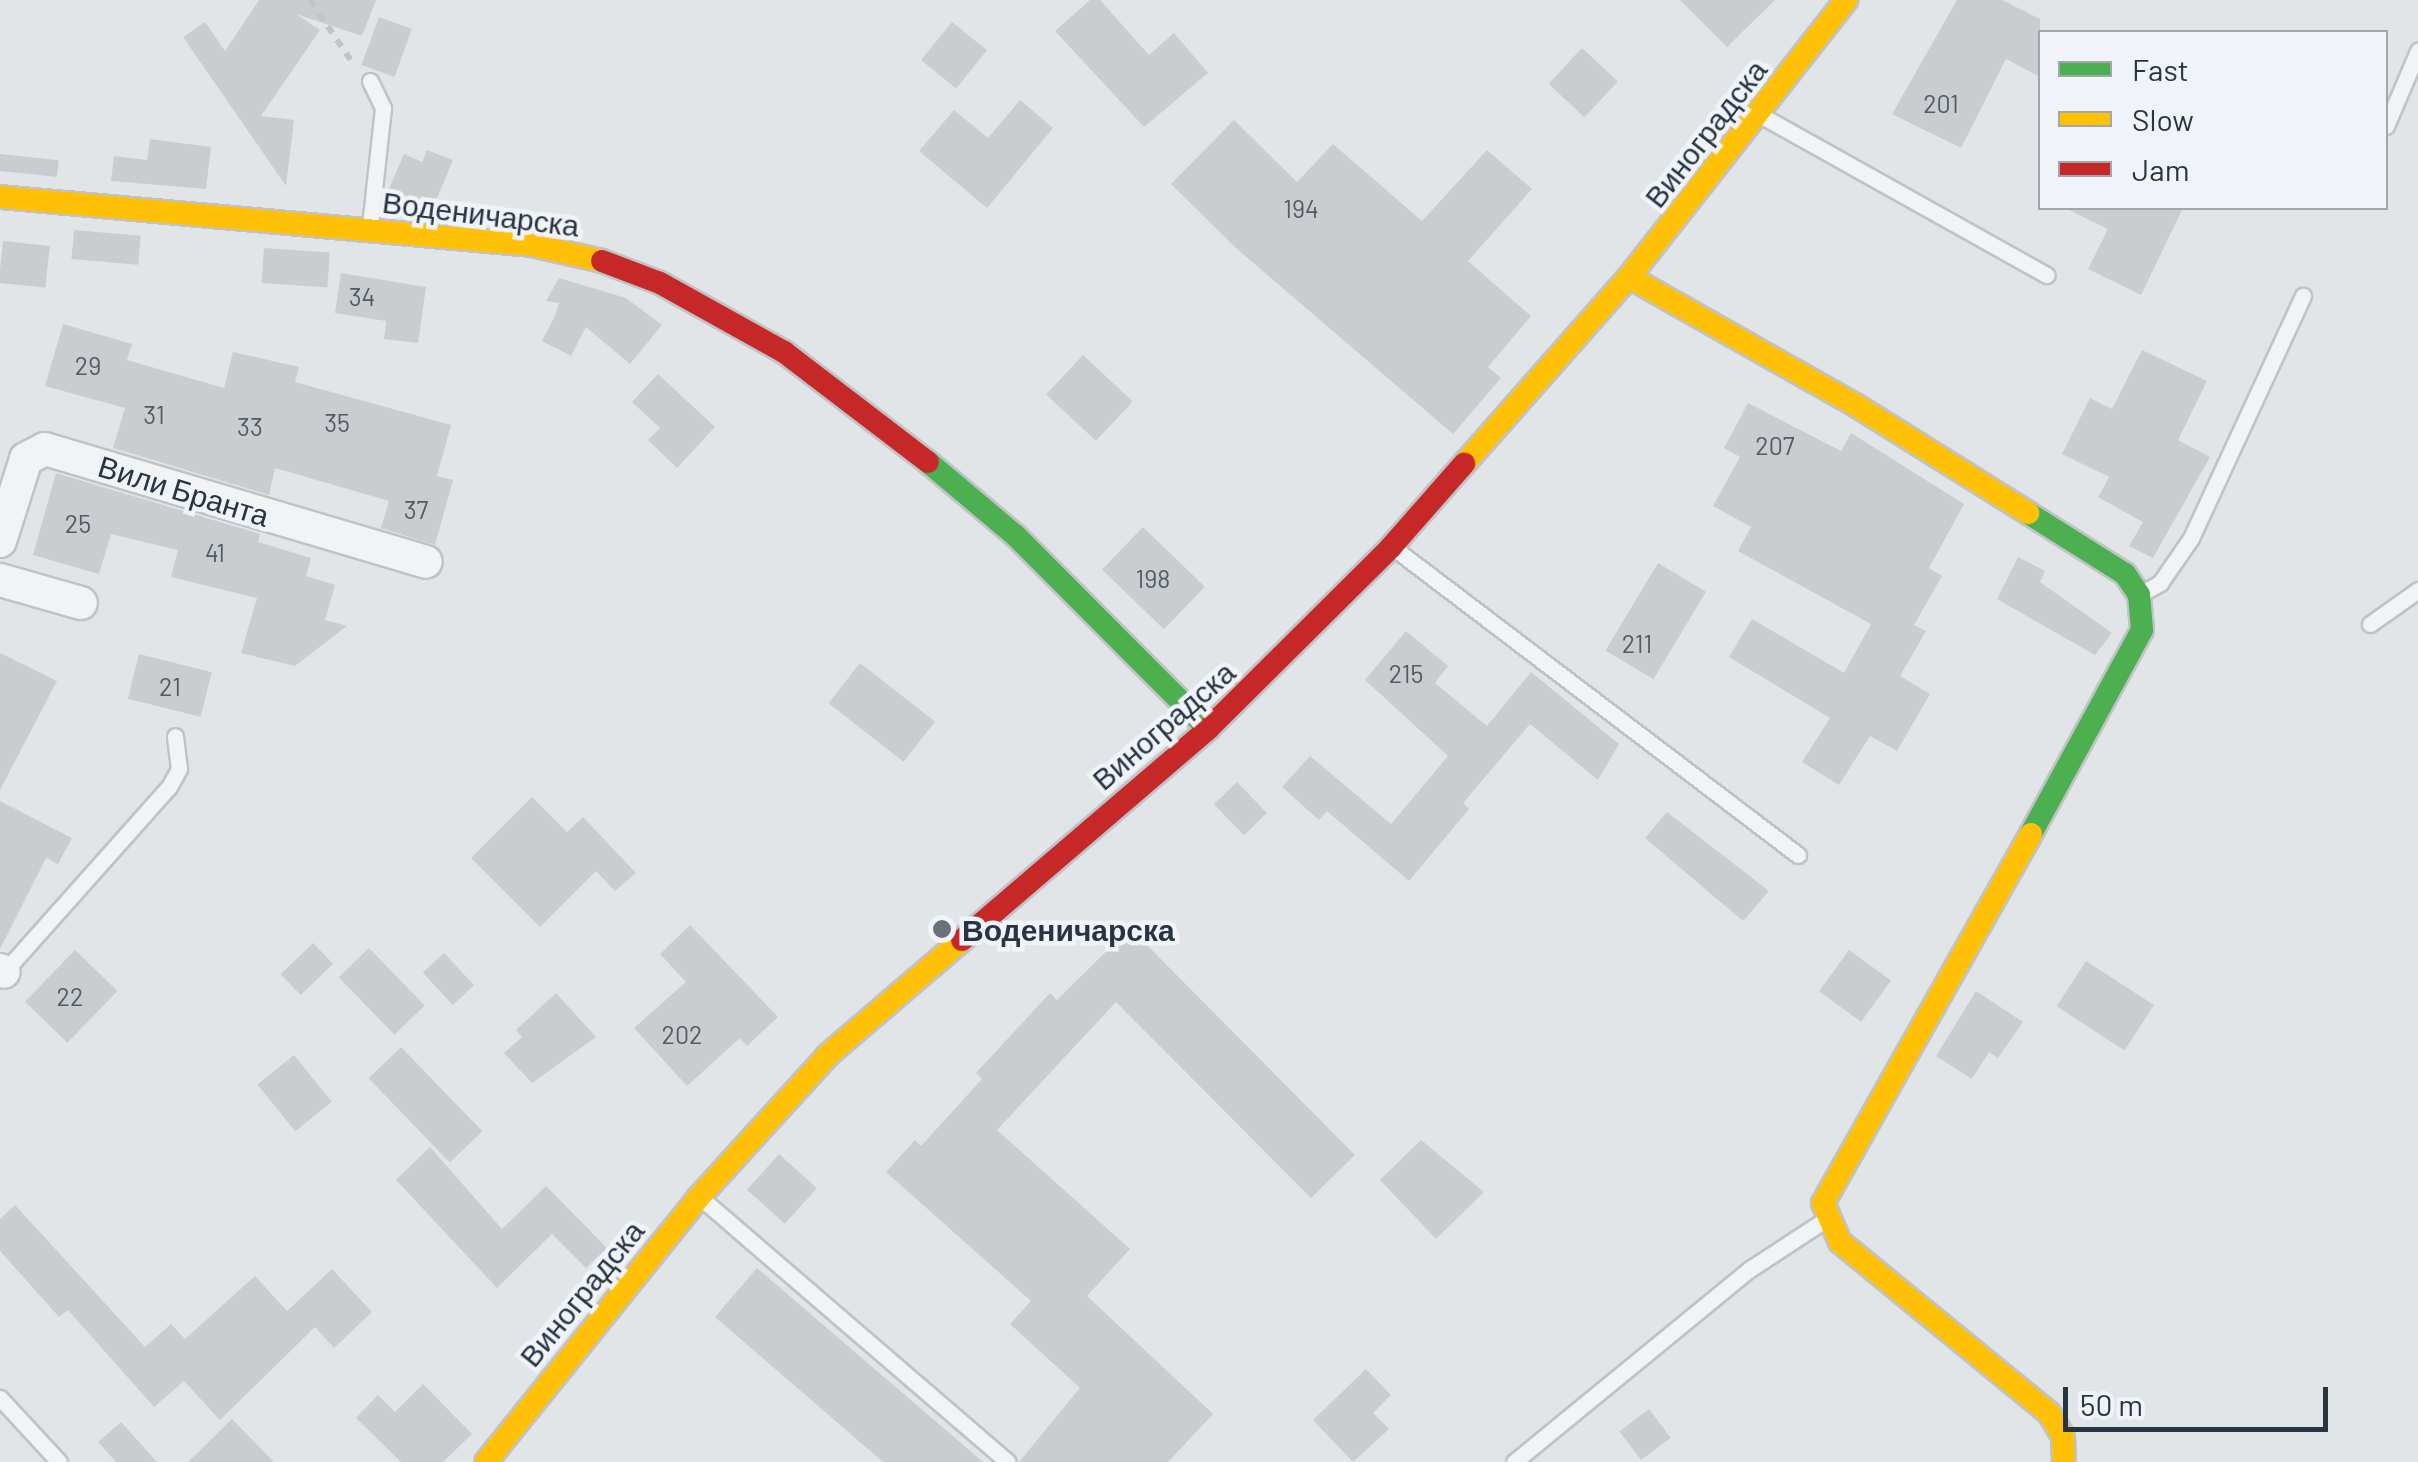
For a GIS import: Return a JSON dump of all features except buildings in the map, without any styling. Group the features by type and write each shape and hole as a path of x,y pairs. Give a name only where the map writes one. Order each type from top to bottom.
{"street":[{"name":"Виноградска","path":"486,1462 699,1196 876,1011 1208,729 1392,547 1629,277 1846,0"},
{"name":"Воденичарска","path":"0,197 532,245 598,259 660,283 784,352 1016,536 1208,729"},
{"path":"1629,277 1857,406 2125,574 2139,594 2137,644 1828,1185 1826,1219 1840,1242 2049,1412 2063,1436 2064,1462"},
{"name":"Вили Бранта","path":"0,541 26,460 45,449 426,562"},
{"path":"0,580 81,603"}],"lane":[{"path":"2388,121 2418,51"},
{"path":"370,81 383,108 370,229"},
{"path":"1759,114 2046,275"},
{"path":"2139,594 2160,583 2191,538 2304,296"},
{"path":"1392,547 1798,855"},
{"path":"2370,624 2418,590"},
{"path":"2,971 169,787 179,769 175,736"},
{"path":"699,1196 1008,1462"},
{"path":"1514,1462 1750,1269 1826,1219"},
{"path":"0,1398 60,1462"}],"path":[{"path":"310,0 338,46"}],"traffic: fast":[{"path":"928,462 1016,536 1208,729"},
{"path":"2028,513 2125,574 2139,595 2142,630 2031,834"}],"traffic: slow":[{"path":"1464,464 1629,277 1846,0"},
{"path":"0,197 532,245 602,261"},
{"path":"1629,277 1857,406 2028,513"},
{"path":"2031,834 1823,1203 1840,1242 2049,1413 2063,1436 2064,1462"},
{"path":"486,1462 699,1197 828,1055 962,940"}],"traffic: jam":[{"path":"602,261 660,283 784,352 928,462"},
{"path":"962,940 1208,729 1391,547 1464,464"}],"place":[{"name":"Воденичарска","path":"942,929"}]}
